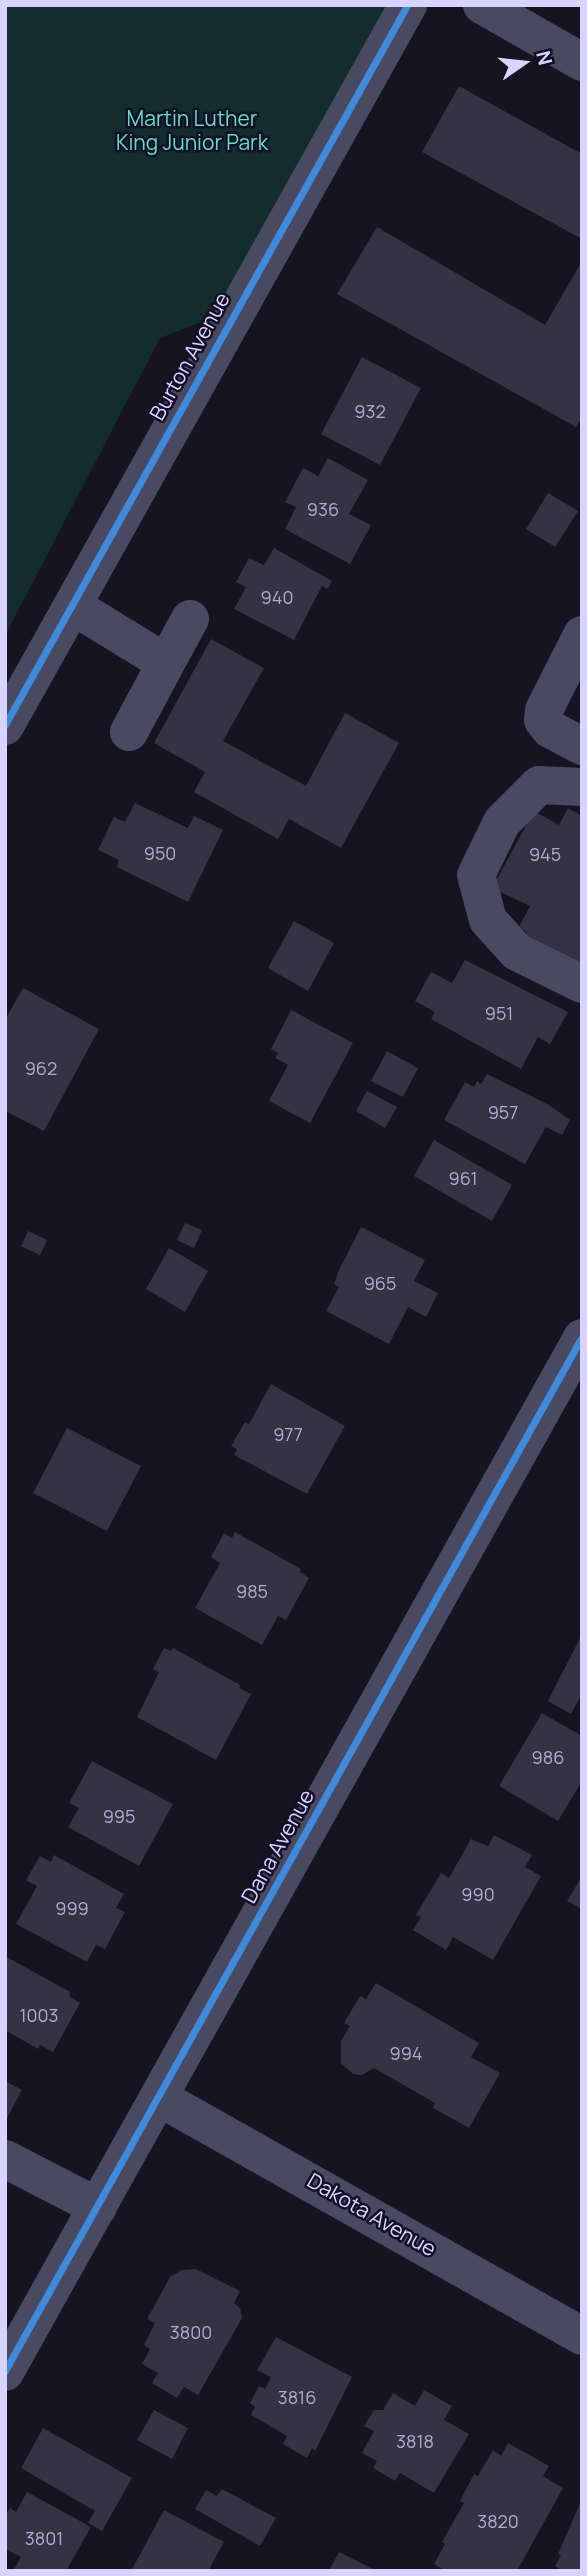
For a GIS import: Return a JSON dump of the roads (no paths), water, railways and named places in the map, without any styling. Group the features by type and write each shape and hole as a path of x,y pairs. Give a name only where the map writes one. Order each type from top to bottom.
{"street":[{"name":"Burton Avenue","path":"5,726 408,5"},
{"path":"482,5 582,62"},
{"path":"73,606 166,663"},
{"path":"129,732 190,620"},
{"path":"582,635 544,710 543,720 550,729 582,746"},
{"path":"582,787 539,785 502,822 476,875 488,920 517,952 582,984"},
{"name":"Dana Avenue","path":"5,2372 582,1338"},
{"name":"Dakota Avenue","path":"160,2098 582,2336"},
{"path":"5,2159 98,2207"}],"park label":[{"name":"Martin Luther King Junior Park","path":"192,132"}]}
